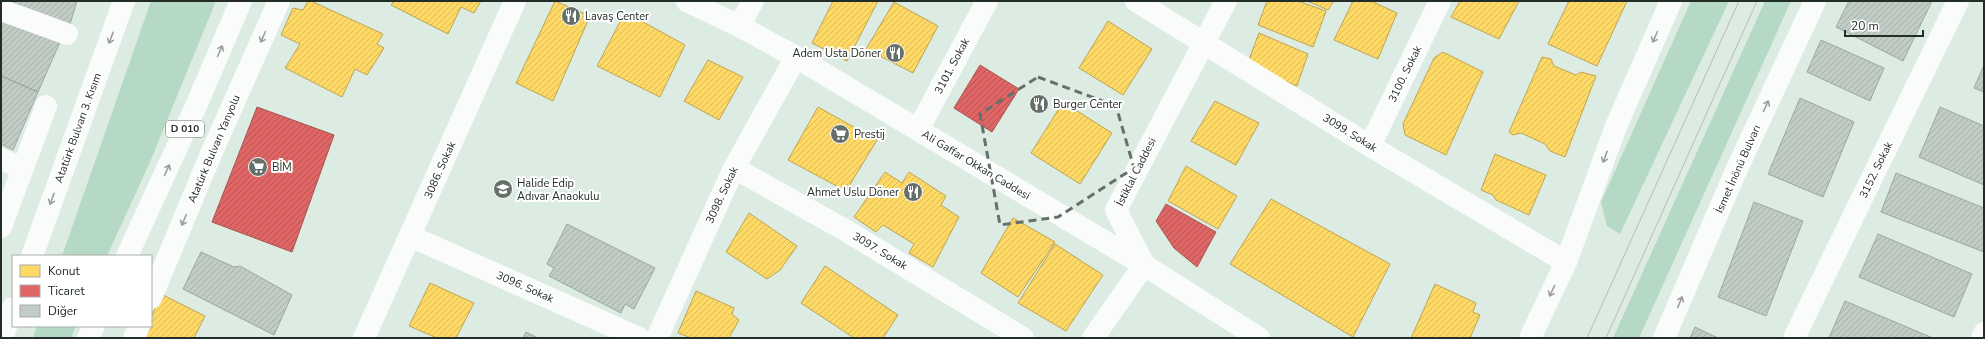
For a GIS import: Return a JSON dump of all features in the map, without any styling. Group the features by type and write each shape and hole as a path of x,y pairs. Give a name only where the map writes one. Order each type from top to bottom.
{"main road":[{"name":"Atatürk Bulvarı 3. Kısım","path":"32,255 124,1"},
{"name":"D 010","path":"127,255 193,113 241,1"},
{"name":"Atatürk Bulvarı Yanyolu","path":"152,296 211,154 279,1"},
{"name":"3086. Sokak","path":"364,338 515,1"},
{"name":"Ali Gaffar Okkan Caddesi","path":"687,1 739,26 796,57 1144,265 1259,338"},
{"path":"739,26 753,1"},
{"name":"3101. Sokak","path":"918,130 987,1"},
{"name":"3099. Sokak","path":"1136,1 1370,146 1566,262"},
{"name":"İstiklal Caddesi","path":"1144,265 1116,210 1162,122 1206,43 1226,1"},
{"name":"3100. Sokak","path":"1370,146 1440,1"},
{"path":"1530,338 1566,262 1617,124 1671,1"},
{"name":"İsmet İnönü Bulvarı","path":"1664,338 1736,173 1815,1"},
{"name":"3152. Sokak","path":"1794,338 1958,1"},
{"path":"1,10 68,34"},
{"name":"3098. Sokak","path":"657,338 734,168 796,57"},
{"path":"1,227 46,106"},
{"path":"1,159 22,168"},
{"name":"3097. Sokak","path":"734,168 845,230 1023,338"},
{"name":"3096. Sokak","path":"410,236 639,338"},
{"path":"1093,338 1144,265"},
{"path":"2,338 12,311"},
{"path":"88,338 94,327"},
{"path":"134,338 139,327"},
{"path":"1982,338 1984,333"}],"highlighted area":[{"path":"1038,77 1116,106 1134,168 1058,217 1000,225 980,114"}],"green space":[{"path":"151,1 216,1 150,162 107,255 62,255"},
{"path":"1691,1 1729,1 1620,234 1607,226 1601,202"},
{"path":"1765,1 1791,1 1639,338 1613,338"},
{"path":"37,327 76,327 71,338 33,338"}],"building: Konut":[{"path":"308,1 311,1 383,34 377,44 384,48 367,75 355,69 342,97 285,68 300,44 281,35 293,8 303,10"},
{"path":"394,1 481,1 474,13 461,7 448,34 391,5"},
{"path":"555,1 590,16 553,101 516,83"},
{"path":"833,1 878,1 847,61 812,43"},
{"path":"1267,1 1298,1 1326,11 1313,47 1258,25"},
{"path":"1307,1 1334,1 1328,10"},
{"path":"1353,1 1371,1 1397,13 1378,59 1334,40"},
{"path":"1460,1 1519,1 1499,39 1451,17"},
{"path":"1569,1 1627,1 1597,66 1548,44"},
{"path":"894,2 938,26 913,73 866,49"},
{"path":"625,12 685,45 660,97 597,66"},
{"path":"1108,21 1152,49 1123,95 1079,68"},
{"path":"1259,33 1308,54 1297,86 1247,65"},
{"path":"1443,52 1483,72 1446,155 1405,135 1403,124 1434,58"},
{"path":"1542,57 1551,59 1554,66 1576,75 1581,72 1596,76 1565,157 1550,151 1545,144 1521,133 1513,135 1509,132"},
{"path":"708,60 743,77 719,120 684,101"},
{"path":"1215,101 1259,123 1236,165 1191,141"},
{"path":"1063,102 1112,133 1080,184 1031,153"},
{"path":"818,107 877,140 846,191 788,160"},
{"path":"1495,154 1546,175 1529,215 1496,200 1493,195 1481,190"},
{"path":"1186,166 1237,196 1218,229 1168,201"},
{"path":"885,172 902,183 909,172 946,196 941,205 959,217 933,267 909,253 914,244 883,225 876,232 854,217"},
{"path":"1271,199 1390,264 1353,337 1230,264"},
{"path":"749,213 797,246 780,270 767,279 726,252"},
{"path":"1013,218 1055,242 1018,297 981,273"},
{"path":"1055,244 1103,275 1066,331 1018,303"},
{"path":"825,266 898,315 883,338 854,338 801,303"},
{"path":"430,283 474,303 456,338 437,338 409,326"},
{"path":"1435,284 1476,303 1473,312 1480,315 1470,338 1411,338"},
{"path":"696,291 734,308 732,314 739,320 729,338 691,338 678,333"},
{"path":"161,294 205,316 194,338 145,338 148,327 152,327 152,316"}],"building: Ticaret":[{"path":"980,65 1019,89 992,132 954,108"},
{"path":"257,107 334,135 292,252 212,222"},
{"path":"1166,204 1216,232 1197,267 1174,248 1156,221"}],"building: Diğer":[{"path":"13,1 77,1 70,24 12,5"},
{"path":"1849,1 1932,1 1903,61 1836,27"},
{"path":"1,16 60,42 38,92 1,76"},
{"path":"1821,40 1884,68 1870,101 1807,72"},
{"path":"1984,65 1984,92 1974,88"},
{"path":"1,76 38,92 13,150 1,144"},
{"path":"1800,98 1854,122 1823,197 1768,174"},
{"path":"1940,107 1984,126 1984,185 1919,157"},
{"path":"1896,173 1984,208 1984,252 1881,212"},
{"path":"1754,202 1803,221 1766,316 1718,297"},
{"path":"567,224 655,268 634,309 625,304 621,313 549,276 554,268 547,264"},
{"path":"1878,234 1972,274 1954,317 1859,277"},
{"path":"201,252 234,267 240,266 292,295 274,335 183,289"},
{"path":"1845,301 1933,338 1829,338"},
{"path":"1695,327 1718,338 1690,338"},
{"path":"526,332 538,338 523,338"}],"tram line":[{"path":"1587,338 1739,1"},
{"path":"1606,338 1757,1"}],"place":[{"name":"Lavaş Center","path":"571,16"},
{"name":"Adem Usta Döner","path":"895,53"},
{"name":"Burger Center","path":"1039,104"},
{"name":"Prestij","path":"840,134"},
{"name":"BİM","path":"258,167"},
{"name":"Halide Edip Adıvar Anaokulu","path":"503,189"},
{"name":"Ahmet Uslu Döner","path":"913,192"}]}
